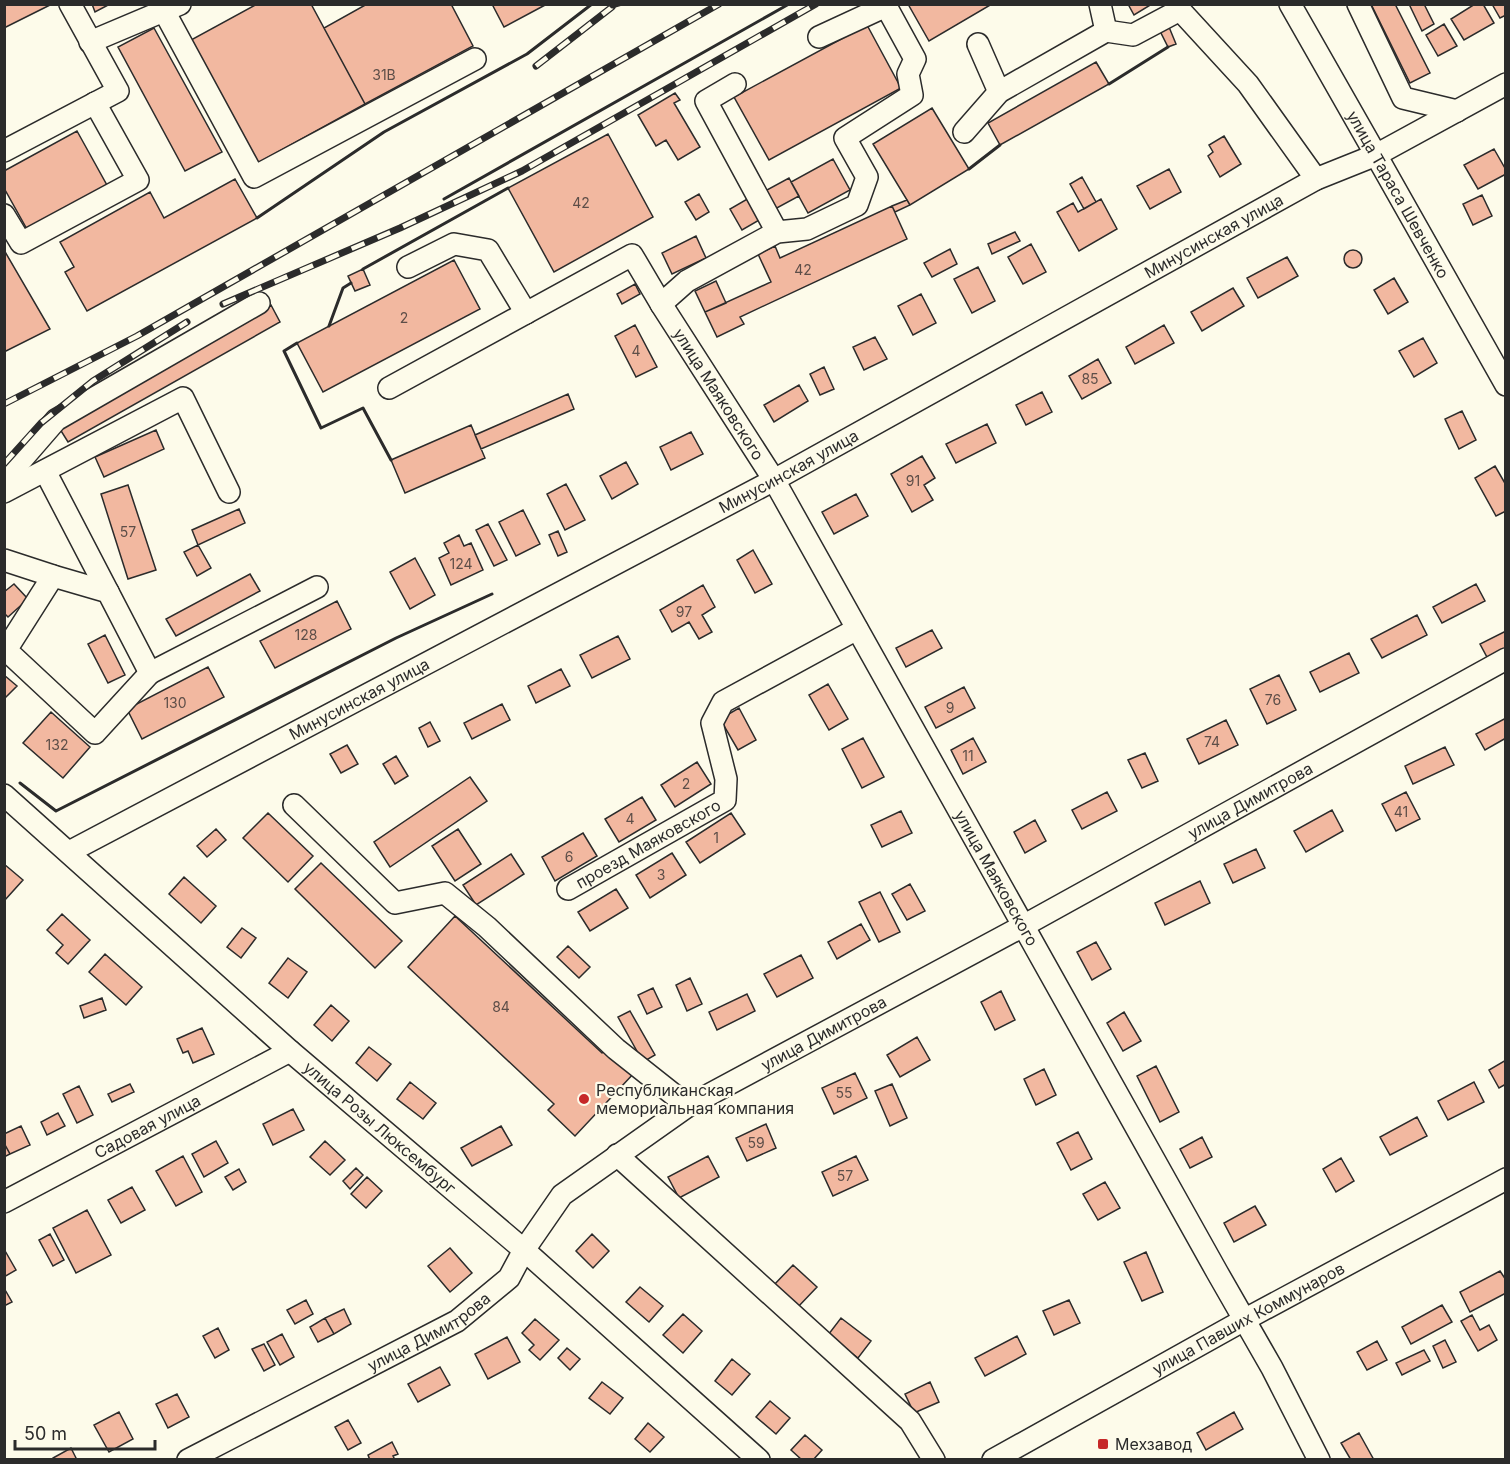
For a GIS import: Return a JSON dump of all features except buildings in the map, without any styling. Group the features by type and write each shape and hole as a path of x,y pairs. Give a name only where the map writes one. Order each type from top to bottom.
{"street":[{"path":"4,151 118,91 70,4"},
{"path":"1100,4 1106,31"},
{"name":"улица Тараса Шевченко","path":"1290,4 1506,386"},
{"path":"1358,4 1403,98 1457,111"},
{"path":"661,304 687,281 777,232 807,229 857,205 867,177 845,138 912,95 908,74 915,59 886,6 819,37"},
{"path":"964,132 999,92 1106,31 1133,34 1179,7 1248,84 1316,179"},
{"path":"90,42 172,8 254,177 475,59"},
{"path":"978,44 999,92"},
{"path":"735,84 706,101 777,232"},
{"name":"Минусинская улица","path":"69,852 774,480 1316,179 1376,155 1506,84"},
{"path":"4,215 21,243 138,180 94,103"},
{"path":"389,388 526,313 488,250 454,243 408,267"},
{"name":"улица Маяковского","path":"526,313 632,255 774,480 1272,1368 1319,1460"},
{"path":"4,480 56,420 258,303"},
{"path":"4,492 183,398 229,492"},
{"path":"45,471 150,673"},
{"path":"4,560 108,592"},
{"path":"53,576 6,650 95,732 150,673 317,587"},
{"name":"проезд Маяковского","path":"568,889 725,800 726,779 712,723 723,702 857,629"},
{"name":"улица Димитрова","path":"188,1460 457,1321 509,1278 524,1250 562,1195 688,1106 1023,926 1506,659"},
{"name":"улица Розы Люксембург","path":"4,795 290,1051 524,1250 759,1460"},
{"path":"294,805 394,903 445,893 487,927 616,1049 688,1106"},
{"name":"Садовая улица","path":"4,1202 290,1051"},
{"path":"617,1155 910,1421 934,1460"},
{"name":"улица Павших Коммунаров","path":"993,1460 1244,1320 1506,1179"}],"railway":[{"path":"4,404 137,336 719,4"},
{"path":"223,304 400,228 522,171 816,4"},
{"path":"536,66 612,7"},
{"path":"4,464 41,423 93,381 187,322"}],"wall":[{"path":"257,218 384,132 527,54 592,4"},
{"path":"609,4 612,7 622,4"},
{"path":"444,199 789,4"},
{"path":"1109,84 1168,47"},
{"path":"969,169 1000,145"},
{"path":"363,269 508,188"},
{"path":"329,326 343,288 351,283"},
{"path":"297,343 284,351 321,428 363,408 391,460"},
{"path":"20,783 56,811 396,638 492,594"}],"place":[{"name":"Республиканская мемориальная компания","path":"584,1099"},
{"name":"Мехзавод","path":"1103,1444"}]}
